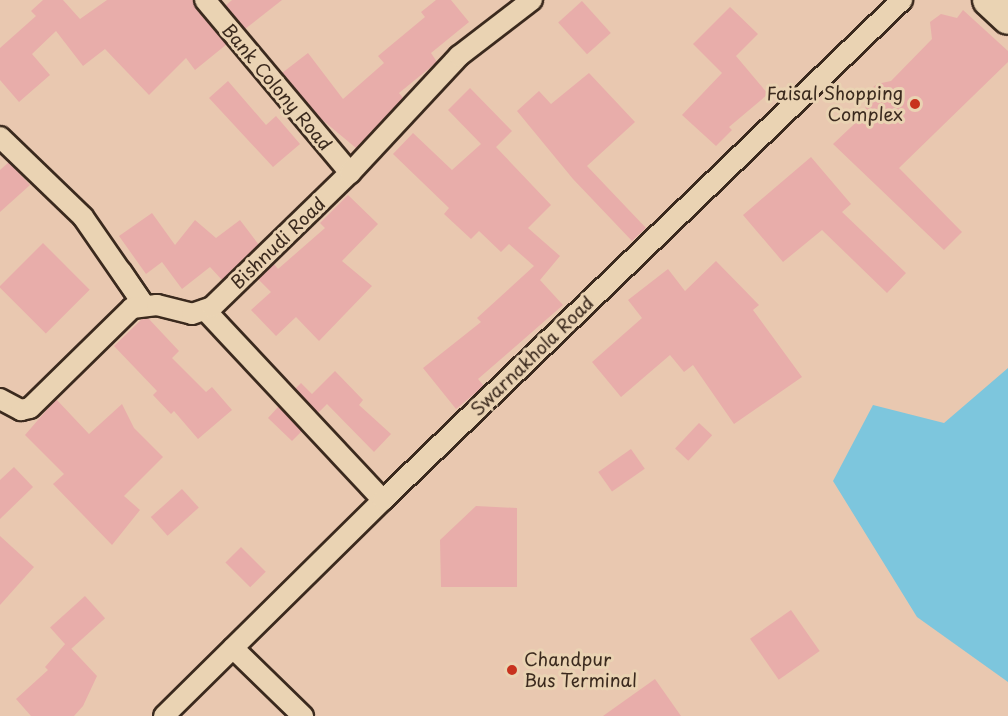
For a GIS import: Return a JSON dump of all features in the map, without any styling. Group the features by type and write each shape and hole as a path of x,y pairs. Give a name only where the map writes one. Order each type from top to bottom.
{"main road":[{"path":"989,0 1008,18"}],"street":[{"name":"Bank Colony Road","path":"205,0 350,173"},
{"name":"Bishnudi Road","path":"206,310 350,173 459,56 532,0"},
{"name":"Swarnakhola Road","path":"164,716 383,500 903,0"},
{"path":"0,138 83,217 144,305"},
{"path":"121,272 144,305"},
{"path":"0,399 21,410 30,408 126,312 144,305 179,313 206,310 383,500"},
{"path":"232,648 303,716"}],"water":[{"path":"1008,368 1008,682 917,617 833,481 873,405 944,423"}],"building":[{"path":"43,0 63,0 80,19 107,0 193,0 227,44 195,70 186,58 149,95 105,49 83,66 56,31 32,54 50,75 19,102 0,80 0,48 36,16 31,11"},
{"path":"232,0 282,0 245,29 225,6"},
{"path":"436,0 451,0 469,22 431,53 437,62 399,93 403,98 356,148 320,118 282,73 308,53 343,99 384,63 378,56 425,17 421,12"},
{"path":"582,1 611,33 587,54 558,22"},
{"path":"730,7 758,34 736,56 768,94 729,127 732,130 716,146 682,115 722,73 693,44"},
{"name":"Faisal Shopping Complex","path":"963,10 1008,51 1008,62 899,168 962,232 944,250 833,144 866,113 864,94 877,84 891,81 932,39 930,22 941,14 957,18"},
{"path":"589,73 635,122 587,166 646,228 632,241 573,179 517,111 539,91 551,104"},
{"path":"228,81 266,125 276,116 300,144 273,167 209,98"},
{"path":"470,88 512,131 496,147 551,205 528,228 560,256 540,280 563,305 478,379 484,386 456,409 423,368 481,322 477,318 534,266 509,244 501,252 479,231 471,239 444,214 449,208 393,154 413,133 452,170 481,144 448,110"},
{"path":"811,157 851,204 842,212 906,273 887,293 822,230 783,262 743,215"},
{"path":"9,162 30,185 0,212 0,170"},
{"path":"348,195 378,224 342,261 372,286 319,341 296,317 276,336 251,310 271,292 258,279 274,264 278,269 325,228 320,223"},
{"path":"152,213 175,245 195,220 216,238 240,220 259,245 222,280 210,267 182,289 162,262 146,274 119,236"},
{"path":"43,243 90,290 46,334 0,288"},
{"path":"716,261 759,305 753,310 802,377 734,424 693,365 684,372 670,355 621,397 592,362 642,318 628,300 668,269 685,291"},
{"path":"148,318 179,351 172,358 206,392 212,387 232,410 198,439 174,411 171,414 153,395 157,391 114,346 142,319"},
{"path":"335,371 363,400 359,405 391,434 374,452 327,404 318,413 295,389 301,383 312,394"},
{"path":"56,399 89,434 122,404 134,428 163,457 124,496 140,510 112,545 53,484 64,474 25,435"},
{"path":"279,406 302,431 292,441 268,418"},
{"path":"699,423 712,435 688,461 675,449"},
{"path":"631,449 645,469 612,492 598,472"},
{"path":"14,467 33,487 0,519 0,480"},
{"path":"182,489 199,508 168,536 151,517"},
{"path":"476,506 517,508 517,587 441,587 440,540"},
{"path":"0,536 34,567 0,605"},
{"path":"241,547 266,572 250,587 225,563"},
{"path":"85,596 105,618 70,650 50,627"},
{"path":"791,610 820,651 779,680 750,639"},
{"path":"66,643 97,676 83,706 74,716 31,716 16,699 48,670 45,667"},
{"path":"655,679 681,716 603,716"}],"place":[{"name":"Faisal Shopping Complex","path":"915,104"},
{"name":"Chandpur Bus Terminal","path":"512,670"}]}
